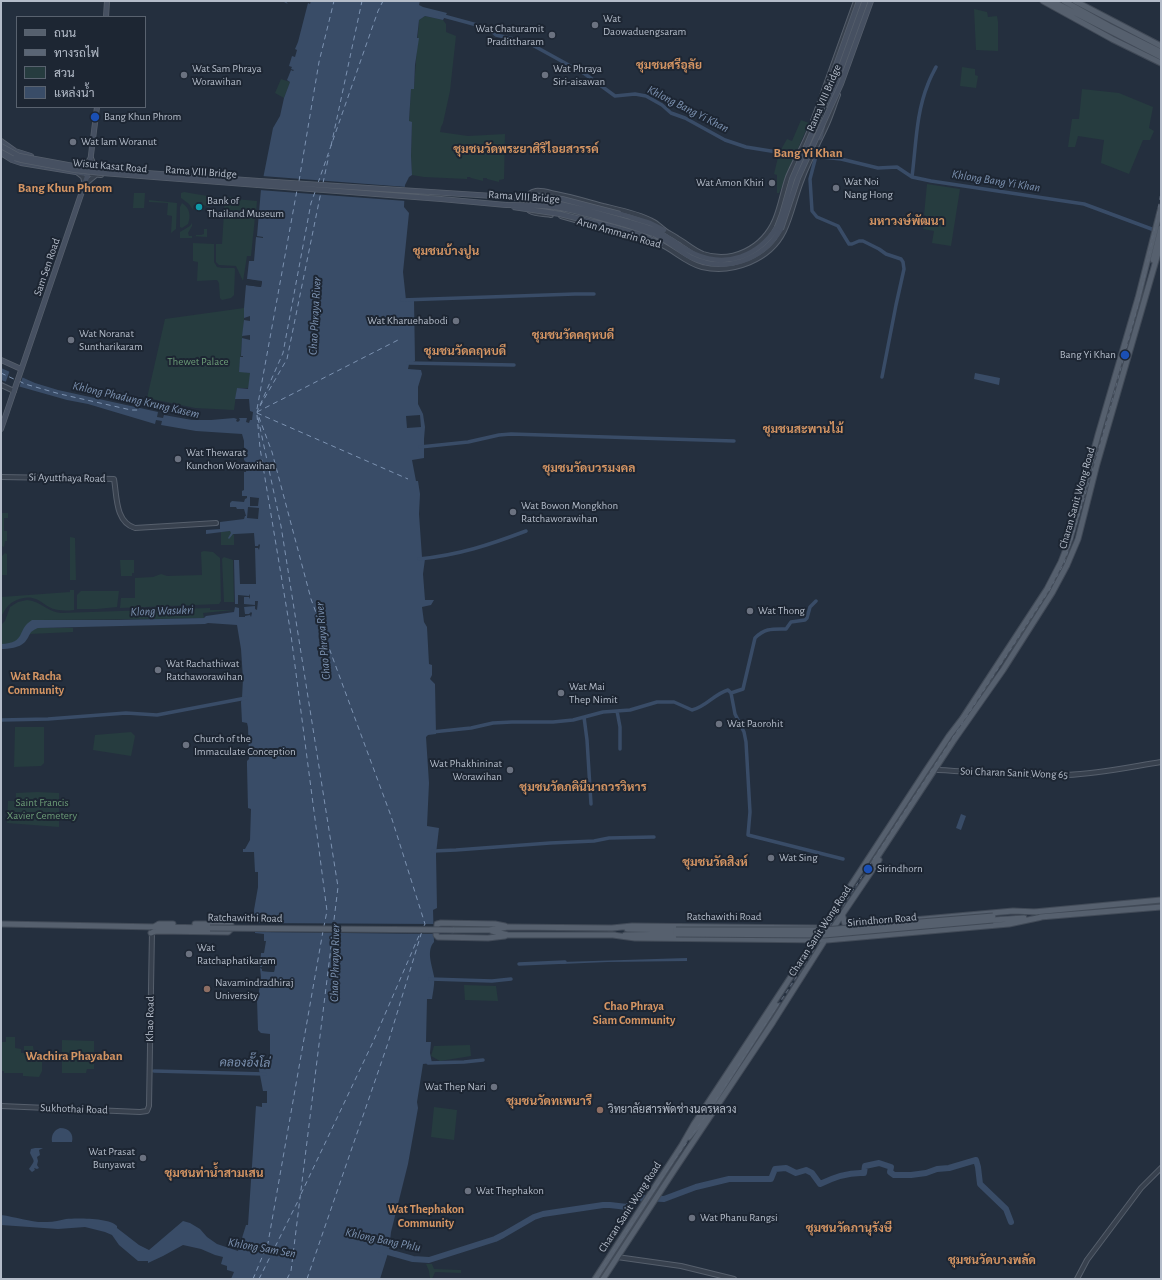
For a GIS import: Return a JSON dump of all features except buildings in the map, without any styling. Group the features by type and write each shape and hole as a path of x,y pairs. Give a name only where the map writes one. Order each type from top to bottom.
{"main road":[{"path":"106,16 107,1"},
{"name":"Rama VIII Bridge","path":"1,148 19,156 105,170 509,197 555,203 586,210 657,231 688,250 707,258 721,260 729,259 742,256 754,250 768,239 776,227 792,179 819,117 858,1"},
{"path":"820,138 835,83 864,1"},
{"path":"810,130 835,83 868,1"},
{"name":"Rama VIII Bridge","path":"1,148 15,158 22,160 75,170 102,173 506,205 554,207 584,213 655,234 685,254 704,262 725,264 738,262 750,258 768,246 781,229 798,178 841,84 872,1"},
{"path":"1043,1 1053,4 1081,18 1160,60"},
{"path":"1064,1 1108,26 1161,51"},
{"path":"1069,1 1091,14 1157,44"},
{"path":"1075,1 1157,44 1161,51"},
{"path":"1053,4 1084,25 1138,53 1161,67"},
{"path":"1053,4 1148,52 1160,60"},
{"path":"1138,53 1160,60"},
{"name":"Sam Sen Road","path":"1,429 88,174 97,108"},
{"name":"Wisut Kasat Road","path":"1,141 20,153 89,167"},
{"name":"Wisut Kasat Road","path":"1,153 17,162 88,174"},
{"path":"77,173 81,170 81,166"},
{"path":"509,197 536,196 562,199 650,223 665,231"},
{"path":"506,205 520,209 560,214 613,227 661,244"},
{"name":"Charan Sanit Wong Road","path":"1150,280 1161,207"},
{"name":"Charan Sanit Wong Road","path":"595,1279 694,1124 929,766 964,721 1057,570 1071,537 1097,436 1158,230"},
{"name":"Charan Sanit Wong Road","path":"873,861 952,738 1023,639 1063,572 1078,539 1105,438 1161,243"},
{"name":"Charan Sanit Wong Road","path":"1142,281 1153,259"},
{"path":"1,360 20,371"},
{"path":"1097,436 1105,438"},
{"path":"1057,570 1063,572"},
{"name":"Charan Sanit Wong Road","path":"603,1279 957,741 964,721"},
{"path":"861,870 860,873 862,876 866,876 870,873"},
{"name":"Sirindhorn Road","path":"993,918 1037,912 1161,900"},
{"name":"Sirindhorn Road","path":"676,932 824,930 993,918 1042,917 1161,907"},
{"name":"Sirindhorn Road","path":"834,927 1000,912 1037,912"},
{"path":"842,914 846,924 854,926"},
{"name":"Sirindhorn Road","path":"815,940 1009,924 1042,917"},
{"path":"889,935 883,931 883,928 890,922"},
{"path":"508,927 495,924 450,923 437,924 436,929 436,935 438,937 488,938 508,935"},
{"name":"Ratchawithi Road","path":"1,924 152,930 210,928 489,930 508,927 612,928 640,926 834,927"},
{"path":"159,924 229,924 232,928 228,932 152,930 159,924"},
{"name":"Ratchawithi Road","path":"612,928 676,932"},
{"name":"Ratchawithi Road","path":"489,930 508,935 613,935 676,932"},
{"name":"Ratchawithi Road","path":"613,935 635,938 815,940"},
{"path":"790,978 795,974 798,974 800,976 800,980"},
{"name":"Charan Sanit Wong Road","path":"682,1145 698,1126 778,1006 688,1149"}],"street":[{"name":"Arun Ammarin Road","path":"858,1 810,130 788,179 777,215 772,226 762,240 747,251 735,256 725,257 704,254 665,231 655,222 636,215 557,194 535,191 526,198 526,208 534,213 559,216 661,244 691,263 702,267 723,268 739,266 757,259 772,248 784,232 806,167 827,124 872,1"},
{"path":"81,166 88,162 91,158 95,168"},
{"name":"Wisut Kasat Road","path":"88,174 226,183 226,178 89,167"},
{"path":"77,173 83,177 85,184 97,175"},
{"path":"196,181 198,178 197,176"},
{"name":"Arun Ammarin Road","path":"539,191 562,201 665,231"},
{"path":"1,385 14,389"},
{"name":"Si Ayutthaya Road","path":"1,477 114,479 121,516 124,522 130,527 135,528 216,523"},
{"name":"Soi Charan Sanit Wong 65","path":"938,770 1028,775 1066,775 1161,762"},
{"name":"Khao Road","path":"147,1111 149,1106 152,930"},
{"name":"Sukhothai Road","path":"1,1106 140,1112 147,1111"},
{"path":"1077,1279 1087,1260 1141,1188 1161,1168"},
{"path":"617,1257 681,1266 734,1279"}],"green space":[{"path":"974,9 987,12 988,17 997,16 998,51 976,50"},
{"path":"425,16 443,20 446,24 446,32 456,36 450,91 440,132 468,136 505,134 504,179 499,180 499,182 487,178 483,178 483,181 470,177 467,177 467,179 412,175 412,122 409,122 411,88 414,88 419,20"},
{"path":"962,67 975,69 975,75 978,76 976,88 960,86"},
{"path":"281,79 290,82 284,98 275,93"},
{"path":"1082,89 1119,93 1153,107 1149,128 1154,131 1150,140 1143,140 1129,174 1101,163 1104,140 1078,136 1075,147 1068,147 1072,119 1079,119"},
{"path":"801,120 809,123 779,193 777,193 777,175 774,174 779,153 787,139 792,141"},
{"path":"927,184 960,189 951,246 932,243 934,231 923,229 926,216 924,215"},
{"path":"184,192 219,198 221,204 210,201 209,207 203,205 202,202 197,202 193,206 193,210 189,204 181,198 181,193"},
{"path":"134,193 145,193 144,208 133,208"},
{"path":"225,197 235,197 235,199 257,201 256,212 253,212 252,216 255,217 251,256 247,256 243,281 236,266 219,265 216,262 216,244 222,244"},
{"path":"149,200 177,203 176,229 171,233 172,216 167,215 168,203 149,202"},
{"path":"182,203 187,207 190,215 188,224 182,228 180,227 180,207"},
{"path":"192,223 188,233 189,236 192,236 192,238 180,238 180,232"},
{"path":"204,229 207,229 207,237 192,236 204,234"},
{"path":"193,243 214,244 214,262 217,267 235,269 234,295 231,298 222,300 220,298 219,283 217,280 197,281 198,262 193,261"},
{"name":"Thewet Palace","path":"244,308 239,371 251,373 248,388 237,388 234,410 195,408 147,398 165,319"},
{"path":"1,513 8,513 8,518 4,518 4,531 7,531 7,541 5,541 4,547 2,546 1,548"},
{"path":"230,531 234,535 234,545 221,545 221,532"},
{"path":"70,537 75,538 76,580 70,580"},
{"path":"201,552 213,552 220,558 221,601 219,604 120,608 121,598 135,598 135,578 153,577 161,574 167,576 202,575"},
{"path":"5,553 7,554 7,575 1,575 1,557"},
{"path":"224,557 233,560 234,602 224,602 222,559"},
{"path":"120,560 134,560 134,573 132,573 132,576 121,576"},
{"path":"70,590 74,590 74,610 64,611 55,609 29,597 17,600 11,604 6,608 1,617 1,597 70,592"},
{"path":"81,591 119,591 117,607 77,609 77,595"},
{"path":"27,600 36,602 52,611 61,613 210,608 210,610 234,610 203,613 204,618 44,620 22,635 17,641 9,644 1,644 1,625 5,621 10,607 18,602"},
{"path":"38,628 73,628 73,632 29,634 32,630"},
{"path":"15,727 44,727 44,763 41,766 14,767"},
{"path":"131,732 135,736 131,756 93,750 95,735"},
{"name":"Saint Francis Xavier Cemetery","path":"16,793 59,793 59,827 7,823 8,801 16,801"},
{"path":"464,985 496,986 498,1001 465,1000"},
{"path":"6,1037 15,1037 15,1048 21,1049 21,1053 24,1053 24,1046 33,1046 34,1053 42,1053 42,1071 39,1077 23,1076 23,1073 4,1073 4,1071 1,1071 1,1042 6,1042"},
{"path":"62,1040 94,1041 94,1069 87,1069 86,1073 62,1073"},
{"path":"470,1045 471,1056 440,1061 431,1056 434,1046"},
{"path":"434,1107 457,1110 454,1140 431,1137"},
{"path":"426,1264 432,1264 434,1269 461,1270 461,1273 435,1272 432,1279 430,1278"}],"water":[{"path":"311,1 420,1 419,5 423,7 447,13 443,20 425,16 419,20 417,38 419,38 415,65 414,89 411,89 409,121 412,122 412,175 409,177 405,185 404,207 409,213 403,272 406,300 414,300 415,361 409,364 408,369 421,370 422,374 418,387 418,404 423,414 425,427 424,458 412,460 420,494 419,514 422,557 425,559 423,574 425,600 434,600 431,605 422,607 424,622 427,627 429,664 432,665 432,675 430,679 435,684 436,734 428,735 426,737 429,783 427,826 439,828 436,854 437,908 433,910 434,942 430,950 434,985 432,999 427,999 426,1042 431,1042 430,1053 432,1063 423,1064 417,1102 418,1108 408,1164 391,1232 389,1250 380,1279 231,1279 234,1272 227,1270 227,1266 221,1264 223,1257 201,1249 183,1245 148,1263 148,1261 138,1261 119,1245 112,1235 105,1232 85,1227 58,1229 1,1225 1,1215 41,1222 52,1222 66,1219 93,1219 108,1221 117,1226 117,1228 139,1245 149,1250 183,1221 200,1229 207,1237 217,1244 238,1251 246,1225 248,1225 256,1106 262,1107 262,1103 267,1103 267,1091 263,1091 259,1070 259,1060 270,1059 270,1034 261,1033 258,1030 257,1000 261,977 260,968 262,968 262,971 274,972 275,966 263,965 260,967 261,953 264,953 266,941 264,941 264,934 255,933 254,910 258,887 258,872 255,872 254,852 243,852 243,849 245,849 250,840 251,809 248,808 248,727 247,723 242,722 241,702 243,679 241,649 237,625 208,623 38,628 31,632 25,642 20,646 1,649 1,644 9,643 18,639 24,628 32,620 204,618 206,616 234,612 235,607 239,608 239,617 250,615 251,617 251,612 249,614 245,614 244,607 255,606 255,609 257,610 258,601 255,601 255,605 244,604 244,597 249,597 250,599 250,594 249,596 238,595 238,604 235,604 234,560 239,560 240,584 256,584 255,548 258,548 259,550 260,545 255,546 254,533 233,534 229,539 228,538 231,533 230,531 206,534 206,530 220,529 220,522 244,519 246,516 244,509 230,507 230,503 232,501 244,502 247,498 247,496 242,496 242,491 244,490 244,472 246,472 247,463 244,460 244,441 242,434 196,431 161,425 162,421 156,420 155,424 88,404 67,400 21,387 1,380 1,368 35,383 58,390 158,412 157,417 163,418 164,415 192,420 234,418 237,419 236,421 238,422 240,420 239,418 247,418 246,422 249,423 250,420 252,420 253,412 250,411 249,399 235,399 237,388 248,389 250,373 239,372 240,357 243,357 241,356 242,338 250,340 250,335 242,336 244,320 250,321 250,316 244,318 246,285 261,287 262,282 247,279 249,261 254,261 256,237 263,238 257,236 261,189 273,128 280,116 284,98 290,82 287,80 291,70 294,70 289,66 292,56 295,57 297,50 295,49 308,3 310,4","holes":["420,415 421,427 407,428 406,416","250,497 259,498 258,506 250,506","248,507 259,508 258,519 247,518"]},
{"path":"975,373 1000,378 999,385 974,379"},
{"path":"961,814 966,816 961,830 956,828"},
{"path":"687,958 687,961 561,964 561,962"},
{"path":"60,1128 66,1129 70,1132 72,1142 52,1142 53,1133"},
{"path":"43,1148 39,1150 40,1155 37,1157 37,1165 39,1168 34,1168 35,1170 32,1172 29,1169 34,1161 30,1153 31,1149"}],"pier":[{"path":"262,176 407,187 406,201 259,190"},
{"path":"247,279 262,281 261,287 246,285 247,283 259,285 260,283 247,281"},
{"path":"10,370 23,376 19,388 5,384"},
{"path":"252,923 436,924 436,934 253,932"},
{"path":"263,965 275,966 274,972 262,971 260,967"}],"waterway":[{"path":"283,1 287,3"},
{"name":"Khlong Bang Yi Khan","path":"440,15 488,28 496,35 527,42 585,74 615,96 635,94 646,96 662,105 671,113 685,118 725,140 746,147 783,153 841,159 878,168 897,167 912,177 931,181 1084,204 1157,231"},
{"path":"912,177 921,106 936,67"},
{"path":"816,156 810,179 812,211 817,217 838,226 849,244 863,241 886,254 901,259 903,262 904,269 882,377"},
{"path":"402,300 594,294"},
{"path":"408,363 514,365"},
{"path":"420,447 468,442 499,435 511,434 734,441"},
{"path":"419,559 474,549 526,531"},
{"path":"731,693 743,689 755,638 762,632 773,629 786,629 791,622 805,620 810,607 816,601"},
{"path":"432,732 471,728 493,723 553,722 573,720 603,712 630,710 657,702 674,702 692,710 702,706 718,694 728,690 731,693 735,714 744,732 746,742 750,812 748,835 843,859"},
{"path":"1,720 48,719 126,713 157,715 246,698"},
{"path":"617,711 620,727 620,749"},
{"path":"584,717 591,804"},
{"path":"433,851 594,841 609,838 654,837"},
{"path":"519,964 565,962"},
{"path":"430,979 492,981 511,979"},
{"path":"428,1063 483,1060"},
{"name":"คลองอั๊งโล่","path":"154,1071 265,1074"},
{"name":"Khlong Bang Phlu","path":"381,1250 413,1259 429,1260 495,1239 534,1217 543,1214 603,1205 627,1207 636,1199 664,1199 696,1187 729,1179 771,1179 775,1169 786,1168 796,1173 806,1170 812,1173 820,1184 852,1173 864,1173 865,1166 879,1163 891,1167 890,1172 894,1175 911,1175 949,1168 976,1160 980,1184 1006,1209 1011,1222"}],"ferry route":[{"path":"299,181 319,62 334,1"},
{"path":"331,146 362,1"},
{"path":"318,183 378,11 383,1"},
{"path":"323,183 329,155"},
{"path":"257,409 297,190"},
{"path":"315,192 311,203 283,353 257,412 272,452 311,599 391,816 425,924 423,928"},
{"path":"260,406 287,359 321,192"},
{"path":"257,412 400,339"},
{"path":"1,373 16,380"},
{"path":"19,381 60,394 131,410 140,410"},
{"path":"257,413 408,479"},
{"path":"257,415 260,448 291,635 327,911 324,926"},
{"path":"258,418 281,526 338,887 333,928"},
{"path":"253,1279 268,1243 323,931"},
{"path":"287,1279 291,1271 333,931"},
{"path":"301,1194 373,1042 421,931"},
{"path":"307,1279 388,1043 422,931"},
{"path":"259,1279 300,1197"}],"tunnel":[{"path":"844,908 874,862"},
{"path":"799,971 844,902"},
{"path":"779,1007 803,970"}],"railway":[{"path":"595,1279 708,1112 1050,589 1064,563 1101,441 1138,305 1156,223 1161,191"}],"place":[{"name":"Wat Daowaduengsaram","path":"595,25"},
{"name":"Wat Chaturamit Pradittharam","path":"552,35"},
{"name":"Wat Sam Phraya Worawihan","path":"184,75"},
{"name":"Wat Phraya Siri-aisawan","path":"545,75"},
{"name":"Bang Khun Phrom","path":"95,117"},
{"name":"Wat Iam Woranut","path":"73,142"},
{"name":"Wat Amon Khiri","path":"772,183"},
{"name":"Wat Noi Nang Hong","path":"836,188"},
{"name":"Bank of Thailand Museum","path":"199,207"},
{"name":"Wat Kharuehabodi","path":"456,321"},
{"name":"Wat Noranat Suntharikaram","path":"71,340"},
{"name":"Bang Yi Khan","path":"1125,355"},
{"name":"Wat Thewarat Kunchon Worawihan","path":"178,459"},
{"name":"Wat Bowon Mongkhon Ratchaworawihan","path":"513,512"},
{"name":"Wat Thong","path":"750,611"},
{"name":"Wat Rachathiwat Ratchaworawihan","path":"158,670"},
{"name":"Wat Mai Thep Nimit","path":"561,693"},
{"name":"Wat Paorohit","path":"719,724"},
{"name":"Church of the Immaculate Conception","path":"186,745"},
{"name":"Wat Phakhininat Worawihan","path":"510,770"},
{"name":"Wat Sing","path":"771,858"},
{"name":"Sirindhorn","path":"868,869"},
{"name":"Wat Ratchaphatikaram","path":"189,954"},
{"name":"Navamindradhiraj University","path":"207,989"},
{"name":"Wat Thep Nari","path":"494,1087"},
{"name":"วิทยาลัยสารพัดช่างนครหลวง","path":"600,1110"},
{"name":"Wat Prasat Bunyawat","path":"143,1158"},
{"name":"Wat Thephakon","path":"468,1191"},
{"name":"Wat Phanu Rangsi","path":"692,1218"}],"district":[{"name":"ชุมชนศรีอุลัย","path":"669,65"},
{"name":"ชุมชนวัดพระยาศิริไอยสวรรค์","path":"526,149"},
{"name":"Bang Yi Khan","path":"808,153"},
{"name":"Bang Khun Phrom","path":"65,188"},
{"name":"มหาวงษ์พัฒนา","path":"907,221"},
{"name":"ชุมชนบ้างปูน","path":"446,251"},
{"name":"ชุมชนวัดคฤหบดี","path":"573,335"},
{"name":"ชุมชนวัดคฤหบดี","path":"465,351"},
{"name":"ชุมชนสะพานไม้","path":"803,429"},
{"name":"ชุมชนวัดบวรมงคล","path":"589,468"},
{"name":"Wat Racha Community","path":"36,683"},
{"name":"ชุมชนวัดภคินีนาถวรวิหาร","path":"583,787"},
{"name":"ชุมชนวัดสิงห์","path":"715,862"},
{"name":"Chao Phraya Siam Community","path":"634,1013"},
{"name":"Wachira Phayaban","path":"74,1056"},
{"name":"ชุมชนวัดทเพนารี","path":"549,1101"},
{"name":"ชุมชนท่าน้ำสามเสน","path":"214,1173"},
{"name":"Wat Thephakon Community","path":"426,1216"},
{"name":"ชุมชนวัดภานุรังษี","path":"849,1228"},
{"name":"ชุมชนวัดบางพลัด","path":"992,1260"}],"water label":[{"name":"Chao Phraya River","path":"315,316"},
{"name":"Khlong Phadung Krung Kasem","path":"136,400"},
{"name":"Klong Wasukri","path":"162,611"},
{"name":"Chao Phraya River","path":"323,641"},
{"name":"Chao Phraya River","path":"335,963"},
{"name":"Khlong Sam Sen","path":"262,1248"}]}
